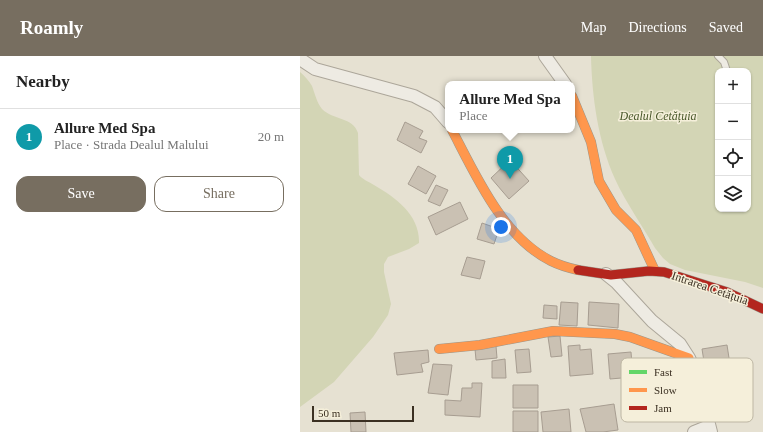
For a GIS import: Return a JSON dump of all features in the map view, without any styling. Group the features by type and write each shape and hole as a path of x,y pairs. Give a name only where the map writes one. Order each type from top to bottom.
{"street":[{"path":"545,56 562,81"},
{"path":"300,59 315,68 414,96 435,107 445,119"},
{"name":"Intrarea Cetățuia","path":"575,103 591,142 599,181 616,210 636,230 655,271"},
{"name":"Intrarea Cetățuia","path":"454,133 496,208 512,229 529,246 552,262 577,270 606,274 655,271 675,275 718,288 750,301 763,309"},
{"path":"606,274 616,282 652,321 680,344 689,358"},
{"path":"438,350 553,331 615,334 689,358"},
{"path":"694,432 710,429"}],"lane":[{"path":"718,56 724,62 726,68"}],"green space":[{"name":"Dealul Cetățuia","path":"591,56 763,56 763,288 745,282 685,270 670,264 663,258 655,248 624,197 615,179 604,150 600,134 593,87"},
{"path":"300,72 312,86 317,101 322,109 326,113 347,121 355,128 358,133 359,175 405,208 415,224 419,243 409,249 388,257 384,264 384,272 391,304 388,315 373,337 334,382 300,407"}],"building":[{"path":"405,122 423,131 419,138 427,141 421,153 397,140"},
{"path":"510,160 529,181 509,199 491,178"},
{"path":"418,166 436,176 426,194 408,184"},
{"path":"436,185 448,190 440,206 428,201"},
{"path":"460,202 468,219 436,235 428,217"},
{"path":"482,223 499,229 494,244 477,239"},
{"path":"467,257 485,261 480,279 461,275"},
{"path":"561,302 578,303 577,326 559,325"},
{"path":"589,302 619,304 618,328 588,325"},
{"path":"544,305 557,306 557,319 543,318"},
{"path":"560,336 562,356 551,357 548,337"},
{"path":"580,345 580,350 591,349 593,374 570,376 568,346"},
{"path":"727,345 729,358 703,358 702,349"},
{"path":"496,346 497,358 476,360 475,349"},
{"path":"529,349 531,372 517,373 515,350"},
{"path":"428,350 429,362 421,364 423,372 397,375 394,353"},
{"path":"631,352 631,358 621,358 621,378 610,379 608,354"},
{"path":"505,359 506,378 492,378 492,361"},
{"path":"433,364 452,365 448,395 428,393"},
{"path":"472,383 482,383 480,417 445,415 445,400 461,401 462,388 472,388"},
{"path":"513,385 538,385 538,408 513,408"},
{"path":"614,404 618,430 586,432 580,409"},
{"path":"569,409 571,432 543,432 541,412"},
{"path":"513,411 538,411 538,432 513,432"},
{"path":"365,412 366,432 351,432 350,413"}],"traffic: slow":[{"path":"575,103 591,142 599,181 616,210 636,230 655,271"},
{"path":"454,133 492,204 519,237 534,250 551,261 578,270"},
{"path":"439,349 480,345 553,331 615,334 630,337 689,358"}],"traffic: jam":[{"path":"578,270 611,275 649,271 664,272 727,292 763,309"}],"place":[{"name":"Allure Med Spa","path":"510,179"}]}
